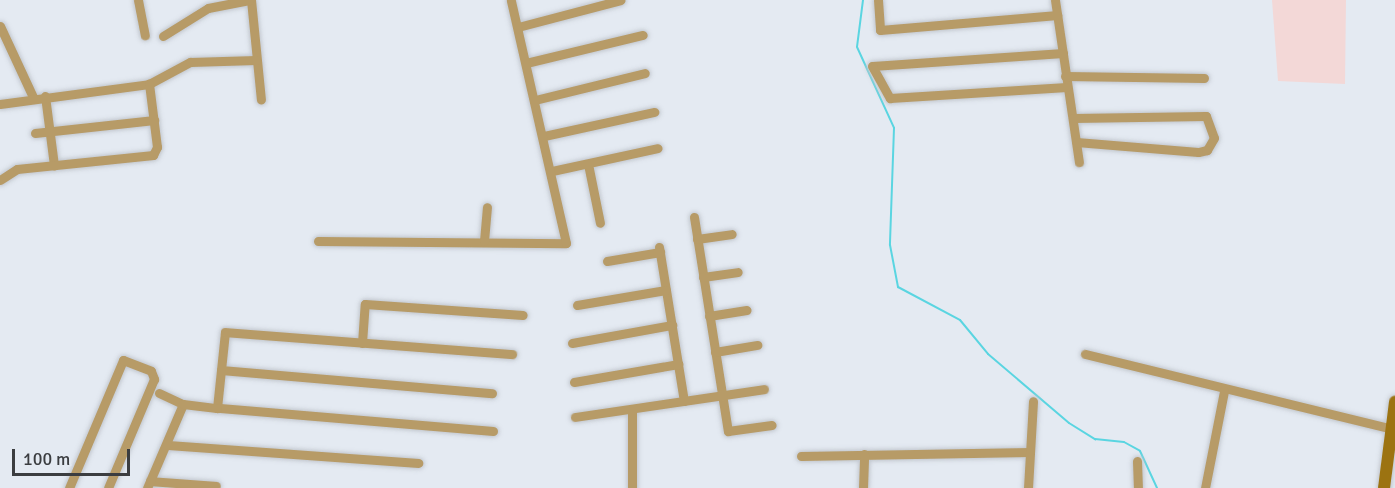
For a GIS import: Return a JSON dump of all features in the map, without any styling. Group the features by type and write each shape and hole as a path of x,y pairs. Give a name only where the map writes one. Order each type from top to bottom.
{"street":[{"path":"138,0 145,35"},
{"path":"163,36 208,8 250,0 261,100"},
{"path":"318,241 566,243 552,171 511,0"},
{"path":"518,27 621,0"},
{"path":"878,0 880,30 1057,15"},
{"path":"1055,0 1079,162"},
{"path":"0,26 33,97"},
{"path":"526,63 643,36"},
{"path":"1063,53 872,66 890,98 1067,87"},
{"path":"0,104 33,97 149,84 190,62 256,60"},
{"path":"535,100 645,73"},
{"path":"1065,76 1204,78"},
{"path":"0,180 17,169 153,155 157,147 149,84"},
{"path":"45,96 54,165"},
{"path":"544,136 654,112"},
{"path":"1073,118 1206,116 1215,138 1207,150 1198,152 1076,142"},
{"path":"35,133 154,120"},
{"path":"552,171 658,148"},
{"path":"588,164 600,223"},
{"path":"484,241 487,207"},
{"path":"694,217 728,432 772,425"},
{"path":"698,239 732,234"},
{"path":"607,261 659,249 684,401"},
{"path":"703,277 738,272"},
{"path":"577,304 666,290"},
{"path":"362,342 365,304 523,315"},
{"path":"709,316 747,310"},
{"path":"572,343 672,325"},
{"path":"217,408 225,332 512,354"},
{"path":"715,352 757,345"},
{"path":"1085,354 1224,391 1392,429"},
{"path":"69,488 123,360 151,371 154,379 108,488"},
{"path":"574,382 678,364"},
{"path":"221,370 492,393"},
{"path":"575,417 764,388"},
{"path":"1205,488 1224,391"},
{"path":"159,393 183,404 217,408 493,431"},
{"path":"1028,488 1033,401"},
{"path":"1384,488 1395,402"},
{"path":"183,404 168,445 148,485 216,486"},
{"path":"632,410 633,488"},
{"path":"168,445 418,463"},
{"path":"801,456 1030,452"},
{"path":"863,488 864,454"},
{"path":"1137,461 1138,488"}],"shaded area":[{"path":"1272,0 1346,0 1345,84 1278,81"}],"waterway":[{"path":"863,0 857,47 894,128 890,245 898,287 960,320 988,354 1069,423 1095,439 1124,442 1140,451 1157,488"}]}
